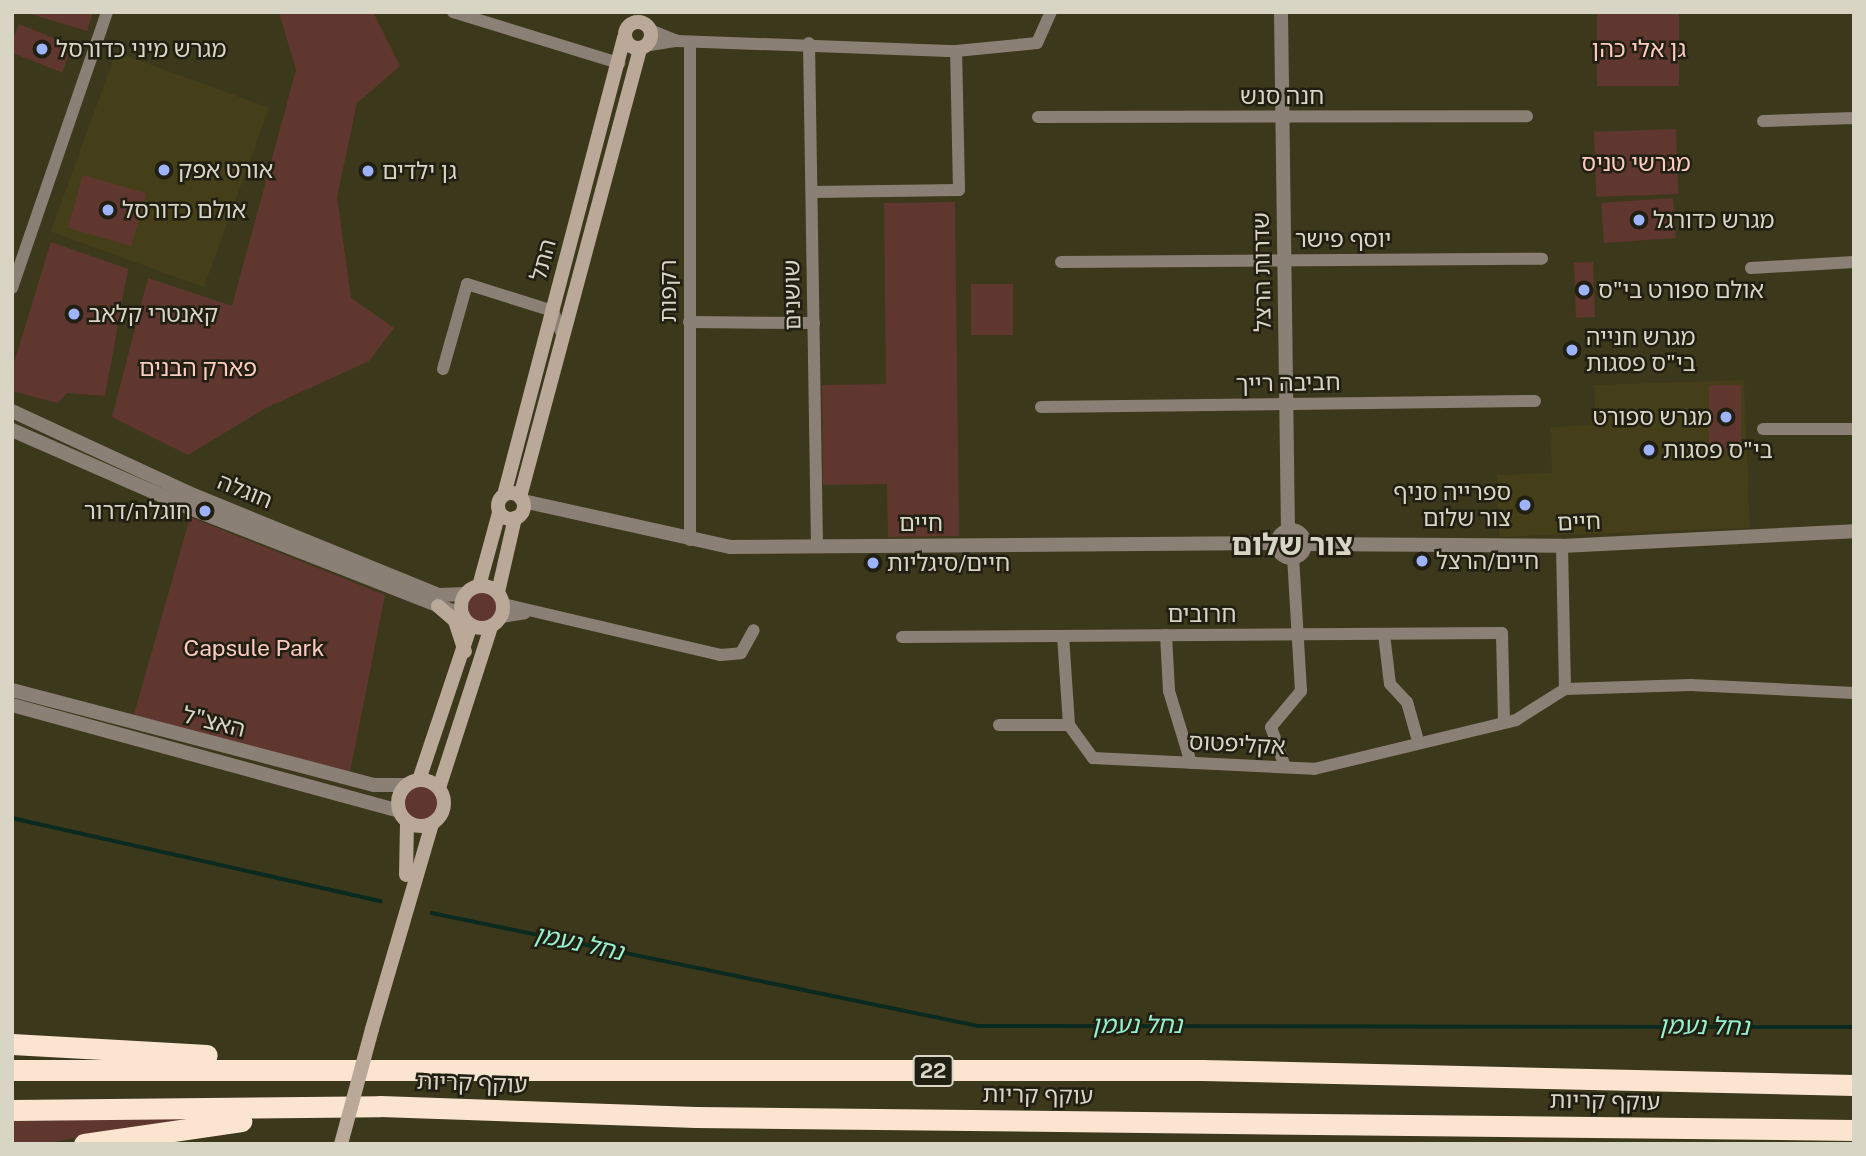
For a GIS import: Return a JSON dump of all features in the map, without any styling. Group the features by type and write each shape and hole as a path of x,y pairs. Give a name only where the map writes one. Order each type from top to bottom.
{"highway":[{"path":"12,1044 370,1067"},
{"name":"עוקף קריות","path":"12,1070 370,1067 1202,1070 1854,1085"},
{"path":"84,1144 165,1128 429,1107"},
{"name":"עוקף קריות","path":"12,1110 429,1107 696,1117 1854,1130"}],"main road":[{"name":"התל","path":"499,513 624,37 634,17"},
{"path":"634,17 650,23"},
{"name":"התל","path":"432,824 444,809 439,788 498,610 561,332 650,23"},
{"path":"624,37 642,47"},
{"path":"504,495 519,508"},
{"path":"400,922 403,816 412,782 466,653 465,594 479,586 499,513 519,508"},
{"path":"467,620 498,610 479,586"},
{"path":"438,606 458,626 466,653"},
{"path":"412,782 439,788"},
{"path":"341,1144 400,922 432,824 403,816"}],"street":[{"path":"12,288 107,12"},
{"path":"453,12 619,63"},
{"path":"642,47 684,41 809,43 956,51 1037,43 1047,30 1051,12"},
{"name":"שדרות הרצל","path":"1281,12 1288,531"},
{"path":"650,23 684,41"},
{"name":"רקפות","path":"684,41 690,540"},
{"name":"שושנים","path":"809,43 817,546"},
{"path":"812,192 959,190 956,51"},
{"name":"חנה סנש","path":"1038,117 1527,116"},
{"path":"1763,121 1854,118"},
{"name":"יוסף פישר","path":"1061,262 1542,259"},
{"path":"1752,268 1854,262"},
{"path":"443,369 467,284 553,311 561,332"},
{"path":"689,322 814,323"},
{"name":"חביבה רייך","path":"1041,407 1535,401"},
{"name":"חוגלה","path":"12,411 191,494 439,595 465,594"},
{"path":"1763,429 1854,429"},
{"name":"חוגלה","path":"12,430 467,620"},
{"name":"חיים","path":"519,508 690,540 817,546 1277,543"},
{"path":"1285,767 1271,727 1301,691 1293,558 1305,544 1301,535 1288,531 1277,543 1280,552 1293,558"},
{"name":"חיים","path":"1305,544 1562,547 1854,531"},
{"path":"1562,547 1565,689 1691,685 1854,693"},
{"path":"498,610 525,613 720,655 741,653 754,630"},
{"name":"חרובים","path":"902,637 1502,633 1504,722"},
{"path":"1384,634 1390,684 1407,702 1418,741"},
{"path":"1166,635 1169,691 1191,763"},
{"path":"999,725 1069,725 1063,636"},
{"name":"אקליפטוס","path":"1069,725 1093,758 1285,767 1349,765 1418,741 1504,722 1565,689"},
{"name":"האצ\"ל","path":"12,690 374,785 412,782"},
{"name":"האצ\"ל","path":"12,705 403,816"}],"shaded area":[{"name":"אורט אפק","path":"116,52 269,108 204,287 51,231"},
{"name":"בי\"ס פסגות","path":"1744,380 1750,528 1499,537 1497,475 1552,473 1550,427 1596,425 1594,385"}],"green space":[{"path":"24,12 93,12 87,31"},
{"name":"פארק הבנים","path":"279,12 373,12 400,66 357,103 337,197 351,298 394,328 369,361 266,408 188,455 112,417 148,278 232,306 296,70"},
{"name":"גן אלי כהן","path":"1597,12 1679,12 1679,86 1597,86"},
{"name":"מגרש מיני כדורסל","path":"19,24 73,46 62,73 12,52 12,41"},
{"name":"מגרשי טניס","path":"1676,129 1678,194 1596,197 1594,132"},
{"name":"אולם כדורסל","path":"83,175 146,193 131,246 68,228"},
{"name":"מגרש כדורגל","path":"1673,198 1676,238 1604,243 1601,203"},
{"path":"955,202 959,536 888,537 887,484 823,485 822,385 886,384 884,203"},
{"path":"51,242 128,269 105,396 67,393 58,403 12,391 12,369"},
{"name":"אולם ספורט בי\"ס","path":"1593,262 1595,317 1576,318 1574,263"},
{"path":"971,284 1013,284 1013,335 971,335"},
{"name":"מגרש ספורט","path":"1709,385 1741,385 1741,449 1709,449"},
{"name":"Capsule Park","path":"190,517 385,595 350,772 133,718"},
{"path":"482,592 488,593 496,601 496,613 488,621 482,622 476,621 468,613 467,607 468,601 476,593"},
{"path":"421,786 433,791 438,803 433,815 421,820 409,815 404,803 409,791"},
{"path":"191,1118 42,1144 12,1144 12,1121"}],"waterway":[{"path":"12,818 381,901"},
{"name":"נחל נעמן","path":"432,913 978,1026 1854,1027"}],"place":[{"name":"מגרש מיני כדורסל","path":"42,49"},
{"name":"אורט אפק","path":"164,170"},
{"name":"גן ילדים","path":"368,171"},
{"name":"אולם כדורסל","path":"108,210"},
{"name":"מגרש כדורגל","path":"1639,220"},
{"name":"אולם ספורט בי\"ס","path":"1584,290"},
{"name":"קאנטרי קלאב","path":"74,314"},
{"name":"מגרש חנייה בי\"ס פסגות","path":"1572,350"},
{"name":"מגרש ספורט","path":"1726,417"},
{"name":"בי\"ס פסגות","path":"1649,450"},
{"name":"ספרייה סניף צור שלום","path":"1525,505"},
{"name":"חוגלה/דרור","path":"205,511"},
{"name":"חיים/הרצל","path":"1422,561"},
{"name":"חיים/סיגליות","path":"873,563"}],"district":[{"name":"צור שלום","path":"1292,544"}]}
